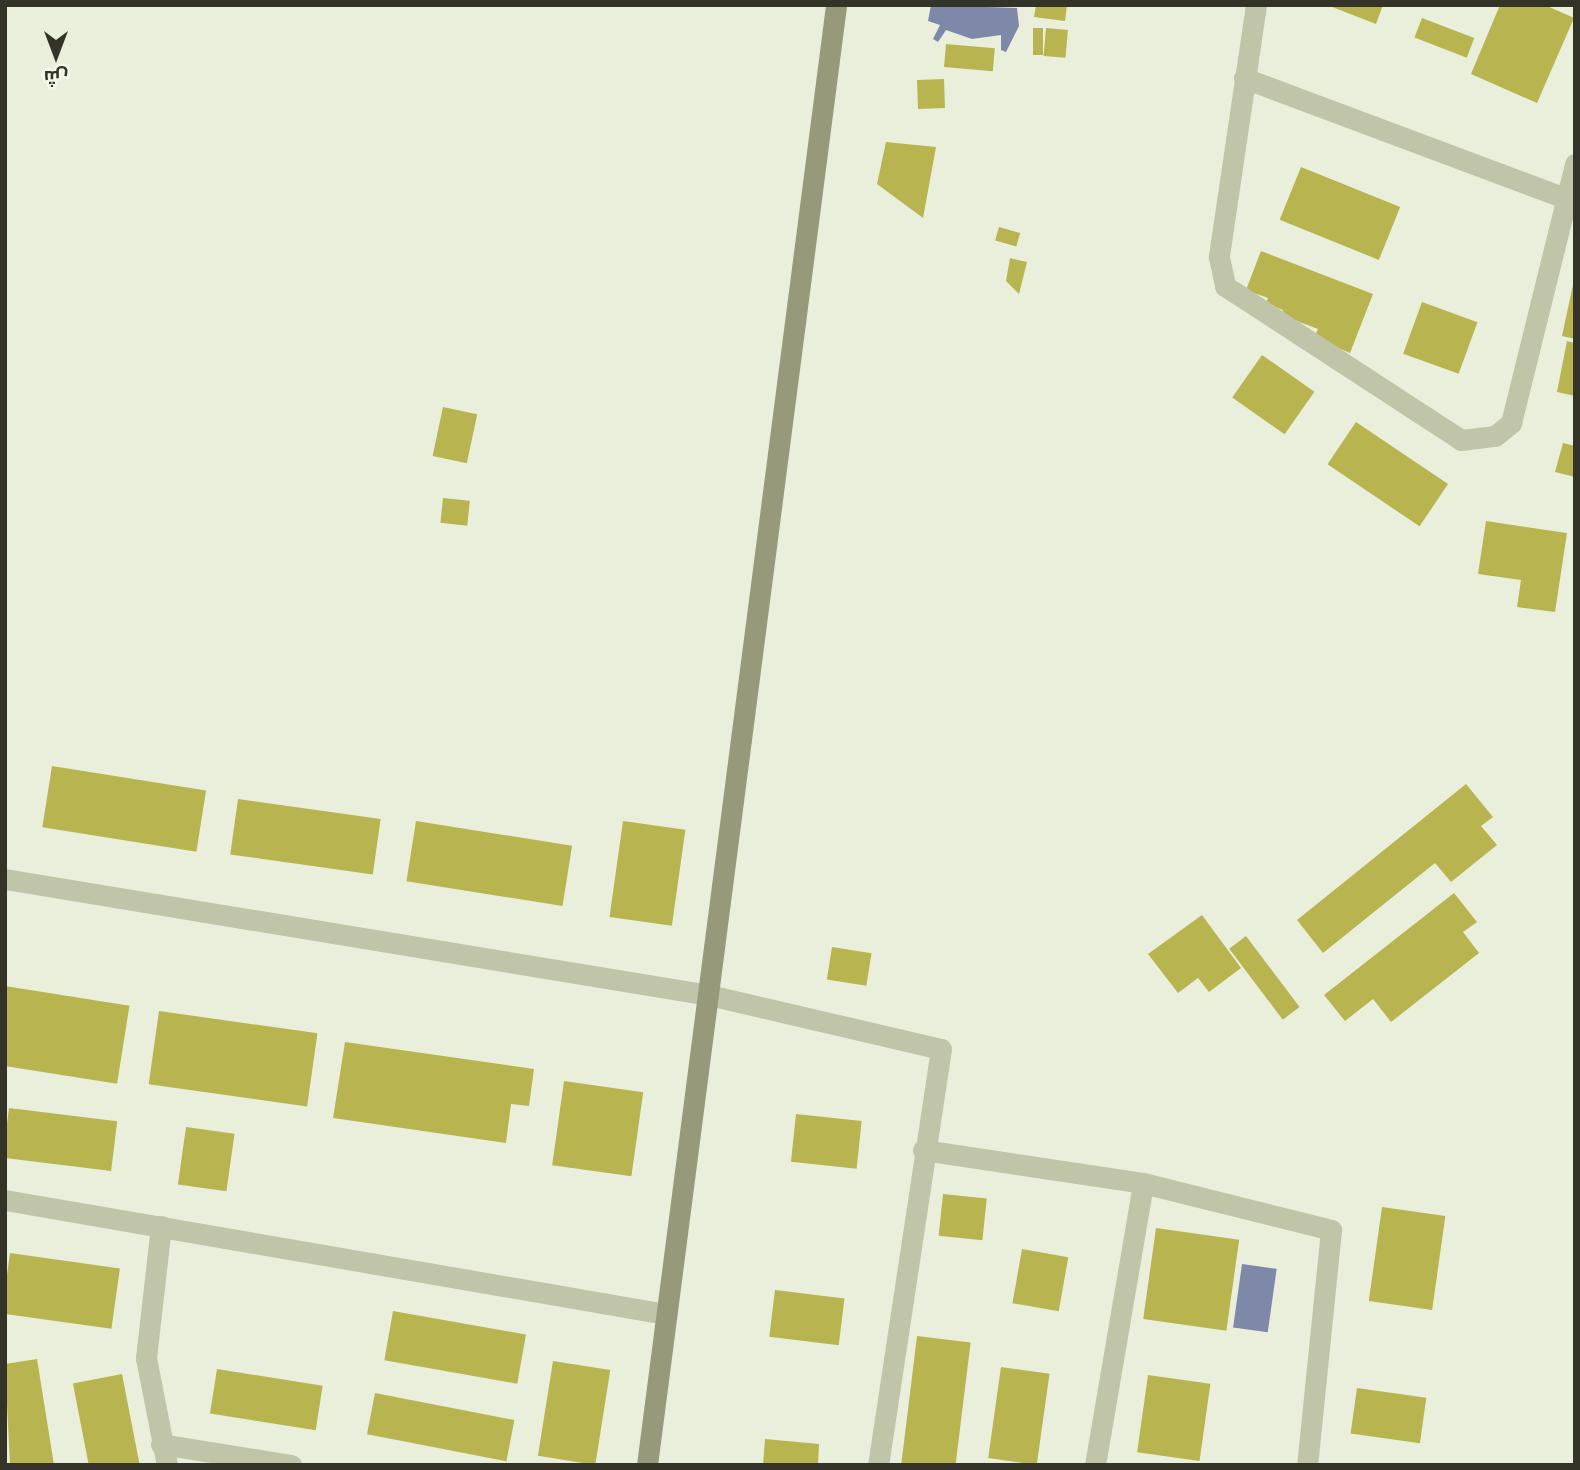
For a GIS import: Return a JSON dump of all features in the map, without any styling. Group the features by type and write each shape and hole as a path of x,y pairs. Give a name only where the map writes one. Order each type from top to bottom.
{"street":[{"path":"647,1465 836,5"},
{"path":"1256,5 1219,257 1225,286 1461,440 1495,436 1511,423 1575,164"},
{"path":"1244,78 1565,198"},
{"path":"5,879 709,995 941,1049 923,1150 878,1465"},
{"path":"923,1150 1143,1183 1331,1230 1307,1465"},
{"path":"1095,1465 1143,1183"},
{"path":"5,1200 666,1314"},
{"path":"161,1226 146,1358 167,1465"},
{"path":"161,1444 291,1465"}],"water":[{"path":"931,5 1017,8 1019,26 1006,52 1001,50 1001,35 972,39 946,30 938,42 933,39 940,25 928,21"},
{"path":"1242,1264 1277,1269 1268,1332 1233,1327"}],"building":[{"path":"1036,5 1067,5 1065,21 1034,17"},
{"path":"1327,5 1383,5 1376,24"},
{"path":"1500,5 1545,5 1574,18 1537,103 1471,74"},
{"path":"1422,18 1474,38 1467,58 1414,38"},
{"path":"1033,28 1043,28 1043,55 1033,55"},
{"path":"1046,28 1068,30 1065,58 1044,56"},
{"path":"946,44 995,48 993,71 944,67"},
{"path":"944,79 945,108 918,109 917,80"},
{"path":"886,142 936,147 923,218 877,184"},
{"path":"1301,167 1400,207 1379,260 1280,220"},
{"path":"999,227 1020,233 1016,247 995,240"},
{"path":"1261,251 1373,294 1350,353 1314,338 1318,329 1281,315 1283,310 1266,303 1268,298 1246,290"},
{"path":"1010,258 1027,262 1019,294 1006,281"},
{"path":"1575,280 1575,339 1562,336"},
{"path":"1422,302 1477,322 1459,374 1403,354"},
{"path":"1567,341 1575,343 1575,396 1557,392"},
{"path":"1262,355 1314,392 1285,434 1232,398"},
{"path":"443,407 477,414 467,463 433,456"},
{"path":"1356,422 1448,484 1420,526 1327,464"},
{"path":"1563,443 1575,446 1575,477 1555,472"},
{"path":"443,498 470,501 467,526 440,523"},
{"path":"1486,521 1567,533 1555,612 1517,607 1521,580 1478,574"},
{"path":"52,766 206,790 196,852 42,827"},
{"path":"1466,784 1493,817 1481,826 1497,845 1451,882 1435,863 1323,953 1297,920"},
{"path":"238,799 381,819 373,874 230,854"},
{"path":"416,821 572,846 563,906 406,881"},
{"path":"623,821 685,830 672,926 610,917"},
{"path":"1454,893 1477,922 1463,932 1479,953 1391,1022 1373,999 1345,1021 1324,995"},
{"path":"1202,915 1241,968 1209,992 1198,978 1178,993 1148,954"},
{"path":"1246,936 1300,1007 1283,1020 1229,949"},
{"path":"832,947 872,953 866,986 827,980"},
{"path":"5,986 129,1006 117,1084 5,1066"},
{"path":"159,1011 317,1033 307,1107 149,1084"},
{"path":"345,1042 534,1069 529,1106 511,1104 506,1143 333,1118"},
{"path":"564,1081 643,1092 631,1176 552,1165"},
{"path":"9,1108 117,1121 111,1171 5,1158"},
{"path":"796,1114 862,1121 857,1169 791,1162"},
{"path":"186,1127 235,1134 226,1191 178,1184"},
{"path":"943,1194 987,1199 982,1240 939,1236"},
{"path":"1382,1207 1445,1216 1432,1310 1369,1301"},
{"path":"1156,1228 1239,1240 1226,1331 1143,1319"},
{"path":"1022,1249 1068,1257 1059,1311 1012,1303"},
{"path":"10,1253 120,1268 111,1329 5,1314"},
{"path":"775,1290 844,1299 839,1345 769,1337"},
{"path":"393,1311 526,1334 517,1384 384,1360"},
{"path":"917,1336 971,1343 956,1465 901,1465"},
{"path":"37,1359 54,1465 10,1465 5,1364"},
{"path":"553,1361 610,1370 595,1465 538,1456"},
{"path":"1001,1367 1050,1374 1037,1465 988,1458"},
{"path":"217,1369 323,1386 316,1430 210,1413"},
{"path":"122,1374 140,1465 89,1465 73,1384"},
{"path":"1148,1375 1210,1384 1200,1461 1137,1452"},
{"path":"1357,1388 1426,1398 1420,1443 1351,1434"},
{"path":"375,1393 514,1420 506,1461 367,1434"},
{"path":"765,1439 819,1444 818,1465 763,1465"}]}
